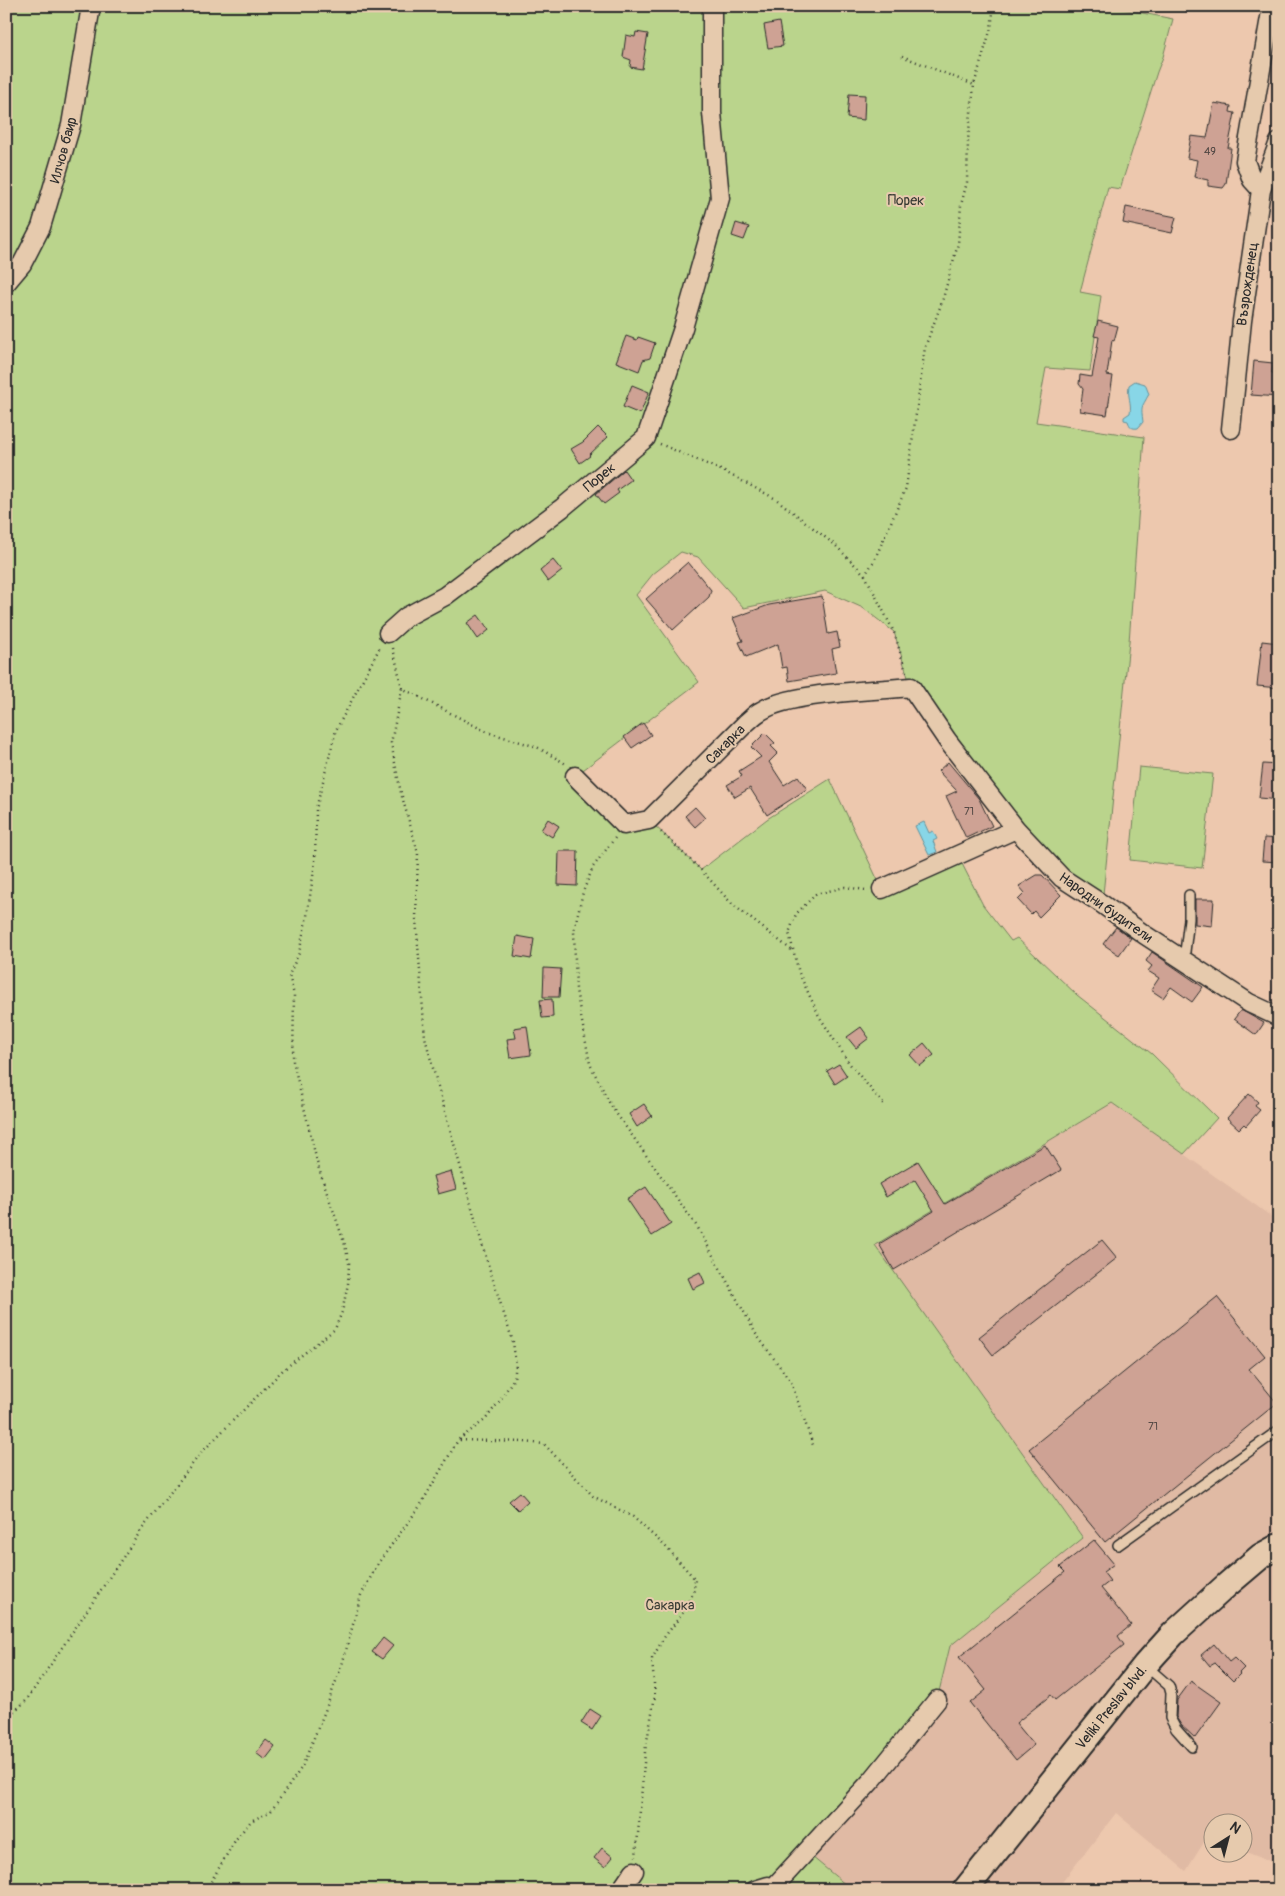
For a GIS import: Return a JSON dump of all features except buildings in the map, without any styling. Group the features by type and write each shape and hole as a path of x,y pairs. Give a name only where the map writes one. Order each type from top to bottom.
{"main road":[{"name":"Veliki Preslav blvd.","path":"965,1890 1145,1664 1173,1634 1228,1584 1261,1556 1279,1546"}],"street":[{"name":"Илчов баир","path":"6,283 22,264 41,227 71,125 91,6"},
{"path":"646,438 683,328 720,198 712,113 712,6"},
{"path":"1261,190 1252,180 1245,161 1272,6"},
{"name":"Възрожденец","path":"1231,429 1242,321 1261,190 1279,142"},
{"name":"Порек","path":"388,633 406,617 445,596 546,520 646,438"},
{"name":"Сакарка","path":"649,820 746,723 762,710 785,701 816,696 911,687"},
{"name":"Народни будители","path":"911,687 947,740 1016,829 1062,878 1145,935 1249,1002 1279,1017"},
{"path":"575,776 624,825 649,820"},
{"path":"882,889 1016,829"},
{"path":"767,1889 873,1779 937,1700"},
{"path":"621,1890 634,1871"}],"lane":[{"path":"1184,960 1190,895"},
{"path":"1118,1545 1279,1430"},
{"path":"1145,1664 1169,1686 1170,1718 1192,1747"}],"path":[{"path":"865,575 874,562 906,488 925,346 942,302 958,244 961,205 967,182 968,140 974,85 991,28 994,6"},
{"path":"902,56 974,85"},
{"path":"646,438 723,471 776,499 835,545 865,575 894,632 911,687"},
{"path":"206,1890 236,1840 251,1821 271,1810 302,1767 342,1665 361,1595 379,1562 420,1506 458,1440 485,1420 501,1399 514,1378 516,1365 513,1342 486,1258 437,1085 426,1037 416,918 418,853 401,793 391,743 402,688 396,656 388,633"},
{"path":"6,1718 26,1701 142,1529 201,1453 283,1370 335,1329 342,1312 348,1284 349,1263 345,1245 318,1166 293,1061 294,995 289,975 299,953 315,863 316,809 336,730 388,633"},
{"path":"402,688 487,732 537,747 566,763 575,776"},
{"path":"649,820 701,870 732,904 764,931 794,952"},
{"path":"624,825 593,867 583,892 574,930 576,990 590,1064 611,1106 698,1228 756,1334 791,1382 813,1445"},
{"path":"882,889 868,890 845,887 816,894 796,914 789,933 799,973 819,1016 849,1064 885,1106"},
{"path":"458,1440 544,1444 593,1496 633,1517 665,1546 695,1579 694,1590 688,1606 663,1639 652,1660 654,1696 645,1752 634,1871"}],"shaded area":[{"path":"1112,1103 1279,1222 1279,1857 1272,1862 1252,1854 1252,1814 1202,1814 1202,1845 1186,1871 1116,1813 1056,1890 852,1890 806,1852 937,1700 950,1646 1083,1538 874,1245"}],"green space":[{"path":"6,6 1107,6 1173,19 1163,57 1120,189 1108,187 1080,292 1101,296 1090,371 1046,368 1036,422 1144,437 1129,642 1102,904 1062,878 911,687 894,632 863,608 825,591 744,608 698,557 681,552 653,574 636,595 699,682 575,776 624,825 649,820 701,870 767,819 830,779 882,889 958,856 983,905 1011,941 1017,938 1077,995 1152,1054 1217,1118 1184,1154 1112,1103 875,1245 1083,1538 950,1646 937,1700 806,1852 852,1890 6,1890"},
{"path":"1139,767 1213,774 1202,868 1130,860"}],"water":[{"path":"1135,381 1145,384 1149,394 1142,407 1143,422 1138,428 1132,427 1128,421 1124,420 1124,417 1130,413 1129,385"},
{"path":"924,822 929,833 933,831 937,839 933,841 937,852 929,855 915,826"}]}
